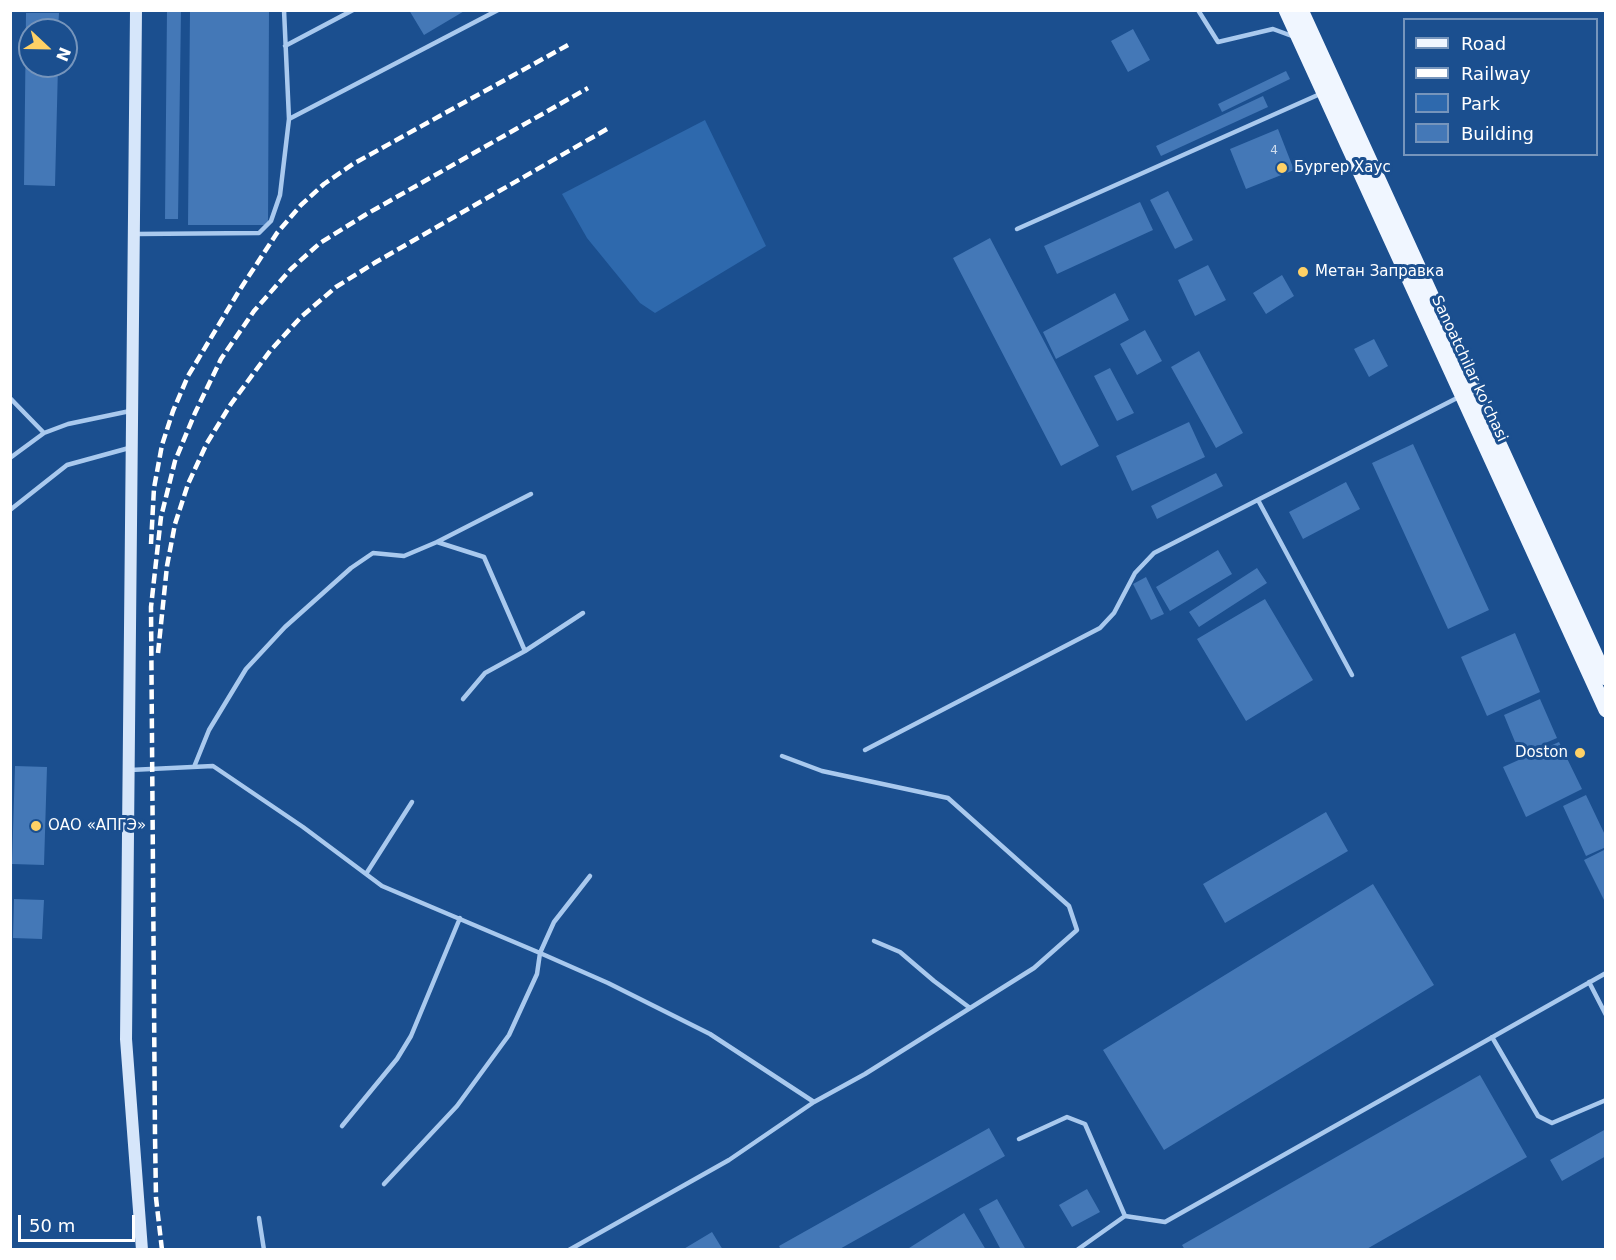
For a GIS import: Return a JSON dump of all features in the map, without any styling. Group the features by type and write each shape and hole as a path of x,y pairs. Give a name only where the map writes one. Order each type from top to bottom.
{"main road":[{"name":"Sanoatchilar ko'chasi","path":"1286,10 1605,710"},
{"name":"Sanoatchilar ko'chasi","path":"1300,10 1605,678"}],"street":[{"path":"136,10 126,1039 142,1250"}],"lane":[{"path":"134,234 258,233 271,221 280,195 289,119 284,10"},
{"path":"285,46 353,10"},
{"path":"289,119 498,10"},
{"path":"1197,10 1218,42 1273,29 1298,38"},
{"path":"1017,229 1323,93"},
{"path":"865,750 1100,628 1114,613 1135,573 1154,553 1462,395"},
{"path":"10,398 44,433"},
{"path":"10,458 44,433 68,424 132,411"},
{"path":"10,510 67,465 132,448"},
{"path":"194,767 209,730 246,669 285,627 351,568 373,553 404,556 437,542 531,494"},
{"path":"1258,500 1352,675"},
{"path":"437,542 484,557 525,651"},
{"path":"463,699 485,673 525,651 584,613"},
{"path":"569,1250 729,1160 814,1102 865,1074 1034,968 1077,930 1069,906 948,798 822,771 782,756"},
{"path":"130,770 213,766 303,826 381,886 540,953 710,1034 814,1102"},
{"path":"366,874 412,802"},
{"path":"384,1184 457,1106 509,1035 537,974 540,953 554,922 590,876"},
{"path":"342,1126 397,1059 411,1036 460,918"},
{"path":"874,941 900,952 970,1008"},
{"path":"1077,1250 1125,1216 1165,1222 1605,973"},
{"path":"1589,982 1605,1015"},
{"path":"1492,1037 1538,1116 1552,1123 1605,1100"},
{"path":"1019,1139 1067,1117 1086,1124 1125,1216"},
{"path":"259,1218 264,1250"}],"green space":[{"path":"705,120 766,246 655,313 640,303 587,238 562,194"}],"building":[{"path":"167,10 181,10 178,219 165,219"},
{"path":"190,10 269,10 268,225 188,225"},
{"path":"409,10 466,10 424,35"},
{"path":"26,13 59,13 59,18 26,18"},
{"path":"1133,29 1150,60 1128,72 1111,41"},
{"path":"1286,71 1290,79 1222,112 1218,104"},
{"path":"25,78 58,78 55,186 24,185"},
{"path":"1263,96 1268,107 1161,156 1156,146"},
{"path":"1278,129 1294,170 1246,189 1230,149"},
{"path":"1168,191 1193,240 1175,249 1150,200"},
{"path":"1140,202 1153,230 1057,274 1044,246"},
{"path":"990,238 1099,446 1061,466 953,258"},
{"path":"1208,265 1226,300 1195,316 1178,280"},
{"path":"1282,275 1294,296 1266,314 1253,293"},
{"path":"1115,293 1129,320 1056,359 1043,332"},
{"path":"1145,330 1162,361 1137,375 1120,344"},
{"path":"1374,339 1388,366 1369,377 1354,349"},
{"path":"1199,351 1243,433 1216,448 1171,367"},
{"path":"1110,368 1134,413 1117,421 1094,376"},
{"path":"1189,422 1205,457 1132,491 1116,456"},
{"path":"1413,444 1489,610 1448,629 1372,463"},
{"path":"1216,473 1223,486 1157,519 1151,506"},
{"path":"1346,482 1360,509 1303,539 1289,512"},
{"path":"1218,550 1232,574 1170,611 1156,587"},
{"path":"1257,568 1267,583 1199,627 1189,612"},
{"path":"1146,577 1164,614 1151,620 1133,584"},
{"path":"1265,599 1313,680 1246,721 1197,639"},
{"path":"1515,633 1540,692 1487,716 1461,657"},
{"path":"1540,699 1557,738 1520,754 1504,715"},
{"path":"1559,742 1582,789 1526,817 1503,767"},
{"path":"15,766 47,767 44,865 12,864"},
{"path":"1586,795 1606,837 1606,847 1586,856 1563,806"},
{"path":"1326,812 1348,851 1225,923 1203,884"},
{"path":"1606,849 1606,904 1584,860"},
{"path":"1373,884 1434,985 1164,1150 1103,1050"},
{"path":"14,899 44,900 42,939 13,938"},
{"path":"1480,1075 1527,1157 1365,1250 1185,1250 1182,1245"},
{"path":"989,1128 1005,1156 838,1250 781,1250 779,1246"},
{"path":"1606,1129 1606,1156 1562,1181 1550,1160"},
{"path":"1087,1189 1100,1212 1072,1227 1059,1205"},
{"path":"997,1199 1026,1250 1001,1250 979,1209"},
{"path":"964,1213 986,1250 906,1250"},
{"path":"712,1232 723,1250 682,1250"}],"railway":[{"path":"151,544 154,488 162,445 173,411 188,376 277,233 301,205 324,184 353,164 568,45"},
{"path":"162,1250 156,1198 151,607 161,517 175,461 221,359 254,311 291,269 320,243 365,215 588,88"},
{"path":"158,653 167,566 175,524 188,484 207,443 231,404 270,351 301,317 336,287 607,129"}],"place":[{"name":"Бургер Хаус","path":"1282,168"},
{"name":"Метан Заправка","path":"1303,272"},
{"name":"Doston","path":"1580,753"},
{"name":"ОАО «АПГЭ»","path":"36,826"}]}
